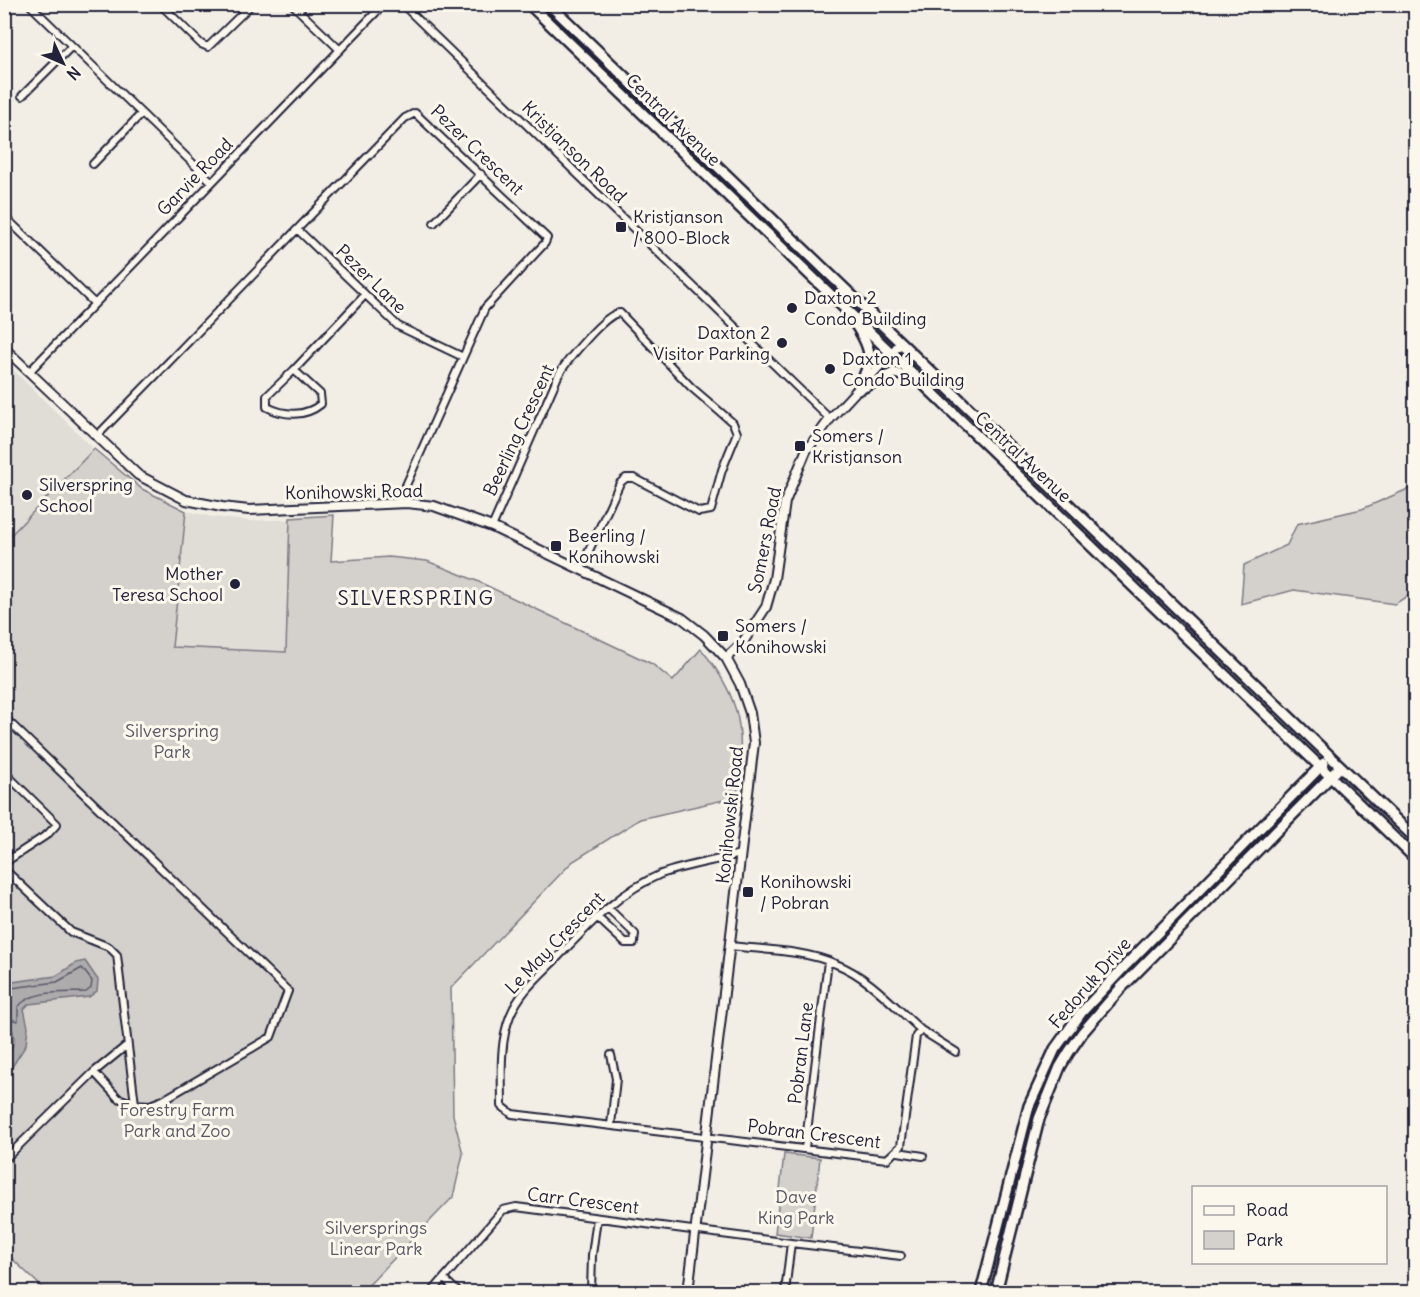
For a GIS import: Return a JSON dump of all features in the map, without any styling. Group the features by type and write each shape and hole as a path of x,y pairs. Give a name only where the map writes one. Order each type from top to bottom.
{"main road":[{"name":"Central Avenue","path":"529,4 1416,859"},
{"name":"Central Avenue","path":"549,4 1416,839"},
{"path":"846,311 866,341 870,352 868,368 858,390"},
{"path":"858,390 894,373 920,381"},
{"name":"Fedoruk Drive","path":"981,1293 1029,1106 1055,1049 1096,996 1330,757"},
{"name":"Fedoruk Drive","path":"996,1293 1039,1119 1060,1067 1069,1052 1120,989 1340,767"}],"street":[{"path":"29,4 212,182"},
{"path":"160,4 201,44 208,47 252,4"},
{"path":"292,4 340,50"},
{"name":"Garvie Road","path":"29,372 384,4"},
{"name":"Kristjanson Road","path":"402,4 830,419"},
{"path":"22,96 72,46"},
{"path":"93,164 141,114"},
{"name":"Pezer Crescent","path":"96,437 411,114 420,115 547,238 546,243 493,296 463,357 399,503"},
{"path":"434,223 482,174"},
{"path":"4,216 94,303"},
{"name":"Pezer Lane","path":"298,230 398,326 463,357"},
{"path":"294,370 320,394 321,404 312,412 282,415 267,407 267,396 365,295"},
{"name":"Beerling Crescent","path":"492,526 558,376 610,316 620,313 691,387 733,423 737,433 722,470 711,510 699,512 634,478 626,478 620,483 581,568"},
{"name":"Somers Road","path":"726,658 743,642 766,608 774,579 784,502 806,451 830,419 900,344"},
{"name":"Konihowski Road","path":"4,348 138,475 164,490 196,503 249,510 399,503 434,506 492,526 682,618 704,635 726,658 740,684 750,713 753,743 688,1293"},
{"path":"4,717 288,991 280,1018 271,1037 163,1100 150,1105 135,1104 118,1098 94,1072"},
{"path":"4,772 57,824 48,834 4,863"},
{"name":"Le May Crescent","path":"708,1137 512,1114 502,1106 502,1048 514,1007 527,989 608,908 658,875 740,854"},
{"path":"4,869 71,932 109,947 117,955 126,1046 135,1104"},
{"path":"597,917 625,943 634,944 635,934 608,908"},
{"path":"730,946 816,957 852,972 921,1030 956,1052"},
{"name":"Pobran Lane","path":"805,1148 828,961"},
{"name":"Pobran Crescent","path":"708,1137 887,1159 898,1152 903,1138 916,1036 921,1030"},
{"path":"4,1160 94,1072 126,1046"},
{"path":"611,1055 616,1079 611,1125"},
{"path":"898,1152 923,1156"},
{"name":"Carr Crescent","path":"432,1293 503,1210 508,1208 901,1256"},
{"path":"591,1293 597,1218"},
{"path":"785,1293 791,1243"},
{"path":"445,1280 458,1293"}],"shaded area":[{"name":"Silverspring School","path":"4,361 94,449 5,542 4,542"},
{"name":"Mother Teresa School","path":"186,511 212,517 249,521 296,519 286,652 172,647"}],"green space":[{"path":"94,449 142,489 186,511 172,647 286,652 290,518 334,515 331,561 389,557 427,561 477,581 652,664 673,681 701,649 726,685 733,702 740,735 737,797 640,819 572,862 451,988 453,1115 463,1154 453,1197 362,1292 47,1292 5,1252 4,542"},
{"path":"1415,486 1415,591 1395,604 1294,590 1241,604 1244,565 1287,545 1297,524 1362,509"},
{"name":"Dave King Park","path":"784,1154 820,1158 811,1238 775,1233"}],"water":[{"path":"85,961 98,980 97,991 89,997 29,1004 24,1009 28,1027 26,1045 5,1078 5,1055 13,1045 14,1034 11,1026 5,1024 5,983 56,976 76,963"}],"place":[{"name":"Kristjanson / 800-Block","path":"621,227"},
{"name":"Daxton 2 Condo Building","path":"792,308"},
{"name":"Daxton 2 Visitor Parking","path":"782,343"},
{"name":"Daxton 1 Condo Building","path":"830,369"},
{"name":"Somers / Kristjanson","path":"800,446"},
{"name":"Silverspring School","path":"27,495"},
{"name":"Beerling / Konihowski","path":"556,546"},
{"name":"Mother Teresa School","path":"235,584"},
{"name":"Somers / Konihowski","path":"723,636"},
{"name":"Konihowski / Pobran","path":"748,892"}],"district":[{"name":"SILVERSPRING","path":"416,598"}],"park label":[{"name":"Silverspring Park","path":"172,741"},
{"name":"Forestry Farm Park and Zoo","path":"177,1120"},
{"name":"Silversprings Linear Park","path":"376,1238"}]}
